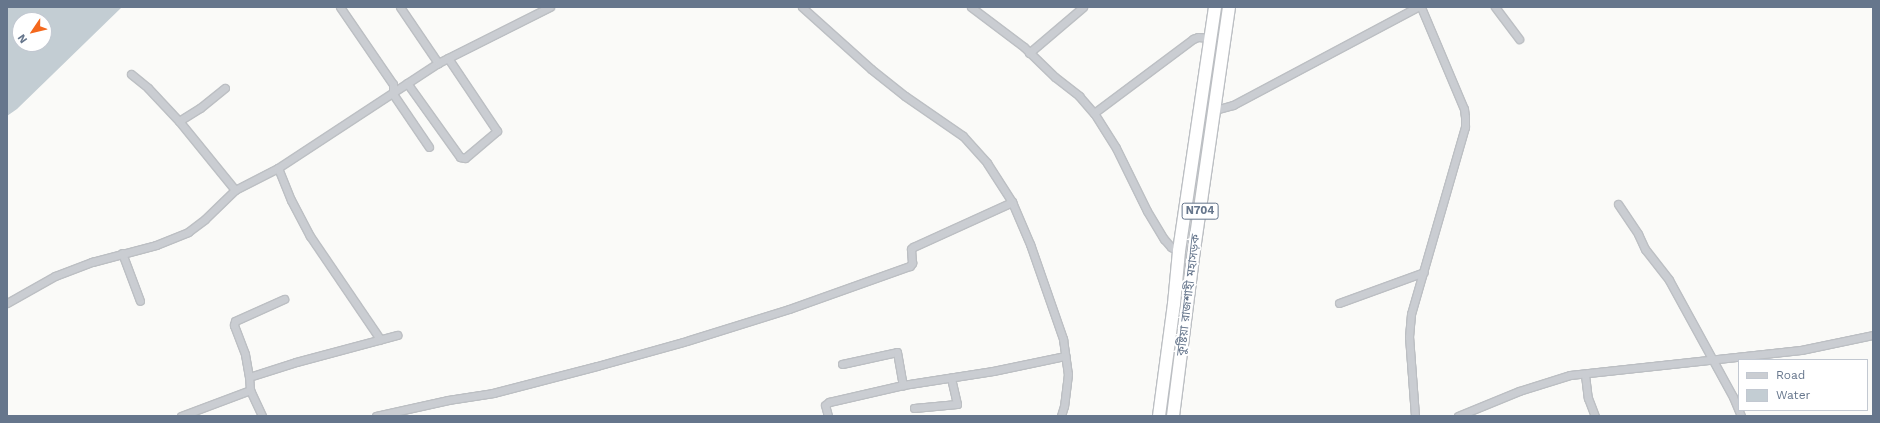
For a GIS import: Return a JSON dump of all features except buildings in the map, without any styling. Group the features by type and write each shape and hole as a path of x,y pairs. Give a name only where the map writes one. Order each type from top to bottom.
{"highway":[{"name":"কুষ্টিয়া রাজশাহী মহাসড়ক","path":"1159,416 1174,304 1179,251 1211,38 1214,7"},
{"name":"কুষ্টিয়া রাজশাহী মহাসড়ক","path":"1173,416 1194,250 1229,7"},
{"path":"1206,72 1220,75"}],"street":[{"path":"340,7 393,84 393,94 429,147"},
{"path":"400,7 438,63"},
{"path":"7,302 55,276 122,254 156,245 188,232 205,219 235,190 278,168 393,94 438,63 550,7"},
{"path":"802,7 905,96 963,136 988,163 1018,211 1050,297 1063,339 1068,374 1061,416"},
{"path":"972,7 1079,96 1094,113 1116,148 1147,211 1164,239 1171,247 1179,251"},
{"path":"1029,53 1083,7"},
{"path":"1215,110 1233,105 1418,7"},
{"path":"1415,416 1409,337 1411,314 1465,127 1464,109 1421,7"},
{"path":"1495,7 1520,39"},
{"path":"1094,113 1193,39 1198,37 1211,38"},
{"path":"407,83 460,157 465,158 497,130 448,58"},
{"path":"131,74 148,88 179,121 235,190"},
{"path":"179,121 200,108 224,88"},
{"path":"278,168 291,200 310,236 380,339"},
{"path":"376,416 448,400 492,393 597,366 683,342 796,306 910,266 912,263 911,249 913,247 1012,202"},
{"path":"1618,204 1638,234 1645,249 1669,280 1732,397 1740,416"},
{"path":"122,254 140,301"},
{"path":"1339,303 1424,272"},
{"path":"262,416 250,390 245,354 234,325 235,321 284,298"},
{"path":"249,377 296,362 397,334"},
{"path":"1458,416 1519,391 1570,375 1585,375 1801,350 1873,335"},
{"path":"842,364 897,352 903,385"},
{"path":"828,416 826,404 903,385 951,378 1065,356"},
{"path":"1585,375 1588,398 1595,416"},
{"path":"914,408 956,405 957,402 951,378"},
{"path":"181,416 250,390"}],"water":[{"path":"7,7 122,7 17,109 7,116"}]}
